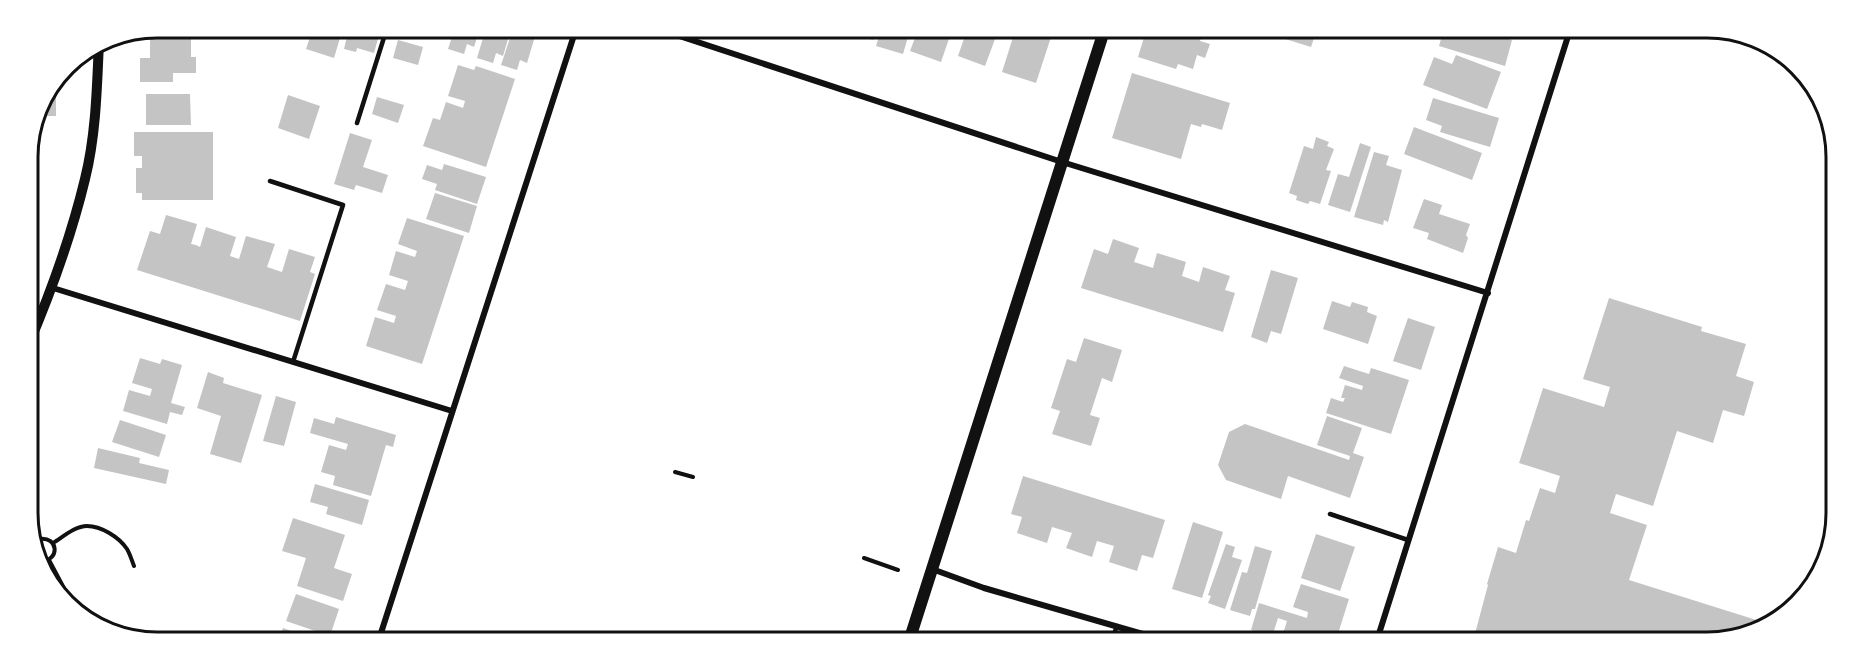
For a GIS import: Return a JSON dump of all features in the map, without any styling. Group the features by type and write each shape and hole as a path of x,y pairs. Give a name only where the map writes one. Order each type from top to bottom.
{"main road":[{"path":"912,632 1102,38"}],"street":[{"path":"381,632 573,38"},
{"path":"685,38 1062,162 1488,293"},
{"path":"1380,631 1567,38"},
{"path":"38,323 53,288 86,178 97,93 99,52"},
{"path":"53,288 452,411"},
{"path":"932,569 984,588 1135,631"}],"lane":[{"path":"357,123 384,38"},
{"path":"270,181 343,205 293,362"},
{"path":"1330,514 1408,540"},
{"path":"1115,631 1117,626"}],"path":[{"path":"675,472 693,477"},
{"path":"53,543 74,530 86,526 95,528 111,534 127,548 134,566"},
{"path":"41,539 45,538 53,543 56,551 48,560 60,581"},
{"path":"864,558 898,570"}],"building":[{"path":"150,38 191,38 191,57 196,57 196,73 173,73 173,82 140,82 140,58 150,58"},
{"path":"310,38 340,38 334,58 306,49"},
{"path":"347,38 378,38 374,53 357,48 356,52 344,49"},
{"path":"452,38 477,38 474,47 467,44 464,54 448,49"},
{"path":"483,38 508,38 503,56 496,53 493,63 477,58"},
{"path":"510,38 534,38 527,63 520,60 517,70 501,65"},
{"path":"878,38 908,38 903,54 876,46"},
{"path":"915,38 949,38 941,62 910,51"},
{"path":"964,38 995,38 985,66 958,56"},
{"path":"1013,38 1051,38 1036,83 1002,72"},
{"path":"1144,38 1201,38 1200,41 1210,44 1205,58 1197,55 1193,69 1178,64 1176,69 1138,57"},
{"path":"1282,38 1314,38 1311,47"},
{"path":"1441,38 1506,38 1512,40 1505,66 1439,46"},
{"path":"398,40 423,47 418,65 393,58"},
{"path":"1456,55 1501,72 1487,109 1423,85 1434,57 1452,64"},
{"path":"458,65 474,70 476,66 515,79 486,167 423,146 433,118 440,120 446,102 463,108 465,101 448,96"},
{"path":"1132,73 1230,103 1222,130 1202,124 1201,127 1191,124 1181,159 1112,138"},
{"path":"56,94 56,116 45,116"},
{"path":"146,94 190,94 191,125 146,125"},
{"path":"288,95 320,106 309,139 278,128"},
{"path":"377,97 404,105 398,123 372,114"},
{"path":"1433,98 1499,118 1490,147 1440,132 1442,126 1426,120"},
{"path":"1414,127 1482,153 1472,180 1404,154"},
{"path":"134,132 213,132 213,200 142,200 142,193 136,193 136,168 142,168 142,156 134,156"},
{"path":"350,133 372,140 363,167 388,175 382,193 356,185 354,190 334,184"},
{"path":"1316,137 1329,142 1327,146 1334,149 1326,170 1331,171 1320,204 1310,201 1308,204 1296,200 1297,196 1289,193 1304,146 1313,149"},
{"path":"1360,143 1371,147 1350,212 1328,205 1338,174 1349,177"},
{"path":"1374,152 1389,156 1386,165 1402,170 1388,222 1384,220 1383,225 1354,217"},
{"path":"444,164 486,177 477,204 435,190 437,184 422,179 427,165 442,170"},
{"path":"435,193 477,206 469,233 426,219"},
{"path":"1424,199 1442,205 1439,214 1470,224 1463,253 1427,239 1429,233 1413,228"},
{"path":"166,215 197,224 191,244 200,247 206,227 236,237 230,256 239,259 246,236 275,244 267,267 282,272 289,249 315,257 310,272 315,274 300,321 137,270 150,231 160,234"},
{"path":"407,218 464,236 422,364 366,346 375,317 394,323 396,316 377,310 386,284 405,290 408,281 389,275 396,251 415,257 417,251 398,244"},
{"path":"1113,239 1139,248 1134,262 1153,268 1157,253 1186,262 1182,276 1199,282 1203,267 1230,276 1225,290 1235,293 1223,332 1081,288 1094,249 1108,254"},
{"path":"1271,270 1298,278 1281,334 1271,331 1267,343 1251,337"},
{"path":"1609,298 1702,327 1701,331 1746,344 1736,376 1754,382 1744,416 1723,410 1713,443 1677,431 1653,506 1616,494 1610,513 1647,525 1629,580 1757,620 1731,629 1715,631 1476,631 1498,547 1516,553 1526,520 1529,521 1540,488 1555,493 1560,476 1519,463 1543,388 1604,407 1610,387 1583,379"},
{"path":"1332,301 1350,307 1352,302 1368,307 1367,312 1377,316 1368,344 1323,329"},
{"path":"1408,318 1435,327 1421,370 1393,361"},
{"path":"1084,338 1122,350 1112,382 1102,378 1090,415 1100,418 1091,446 1052,434 1060,411 1051,408 1067,359 1076,362"},
{"path":"140,358 160,364 162,359 182,365 171,403 185,407 182,415 170,412 167,424 123,411 129,390 150,396 152,389 132,383"},
{"path":"1344,366 1369,374 1371,368 1409,380 1391,434 1326,413 1331,398 1343,402 1345,398 1341,398 1345,385 1362,390 1363,386 1339,378"},
{"path":"208,372 224,378 223,383 262,395 241,463 210,454 221,416 197,408"},
{"path":"276,396 296,402 284,446 263,441"},
{"path":"1327,416 1362,428 1353,453 1364,457 1350,498 1288,476 1281,499 1226,480 1218,465 1229,432 1245,424 1349,460 1350,456 1317,445"},
{"path":"336,417 396,435 393,447 386,445 371,496 333,485 335,476 321,472 329,445 346,450 348,444 310,433 314,418 334,424"},
{"path":"120,420 166,435 159,457 112,442"},
{"path":"98,448 140,458 139,463 169,470 166,484 94,468"},
{"path":"1023,476 1165,520 1153,558 1142,555 1137,571 1109,562 1114,546 1097,541 1092,557 1066,548 1072,533 1052,527 1047,543 1017,533 1022,517 1011,514"},
{"path":"315,484 369,500 362,525 326,514 328,507 310,502"},
{"path":"293,518 345,535 334,568 352,574 343,601 297,586 306,558 282,551"},
{"path":"1193,522 1223,532 1202,598 1172,589"},
{"path":"1316,534 1355,547 1340,591 1301,578"},
{"path":"1226,544 1235,547 1232,557 1242,560 1225,609 1208,603 1211,596 1208,595"},
{"path":"1255,546 1272,551 1255,609 1252,609 1250,616 1230,610 1242,572 1247,573"},
{"path":"1301,584 1349,599 1339,631 1284,631 1287,621 1278,618 1274,631 1251,630 1259,603 1307,618 1308,612 1293,607"},
{"path":"296,594 339,609 331,632 318,632 286,621"},
{"path":"283,628 294,632 282,632"}]}
